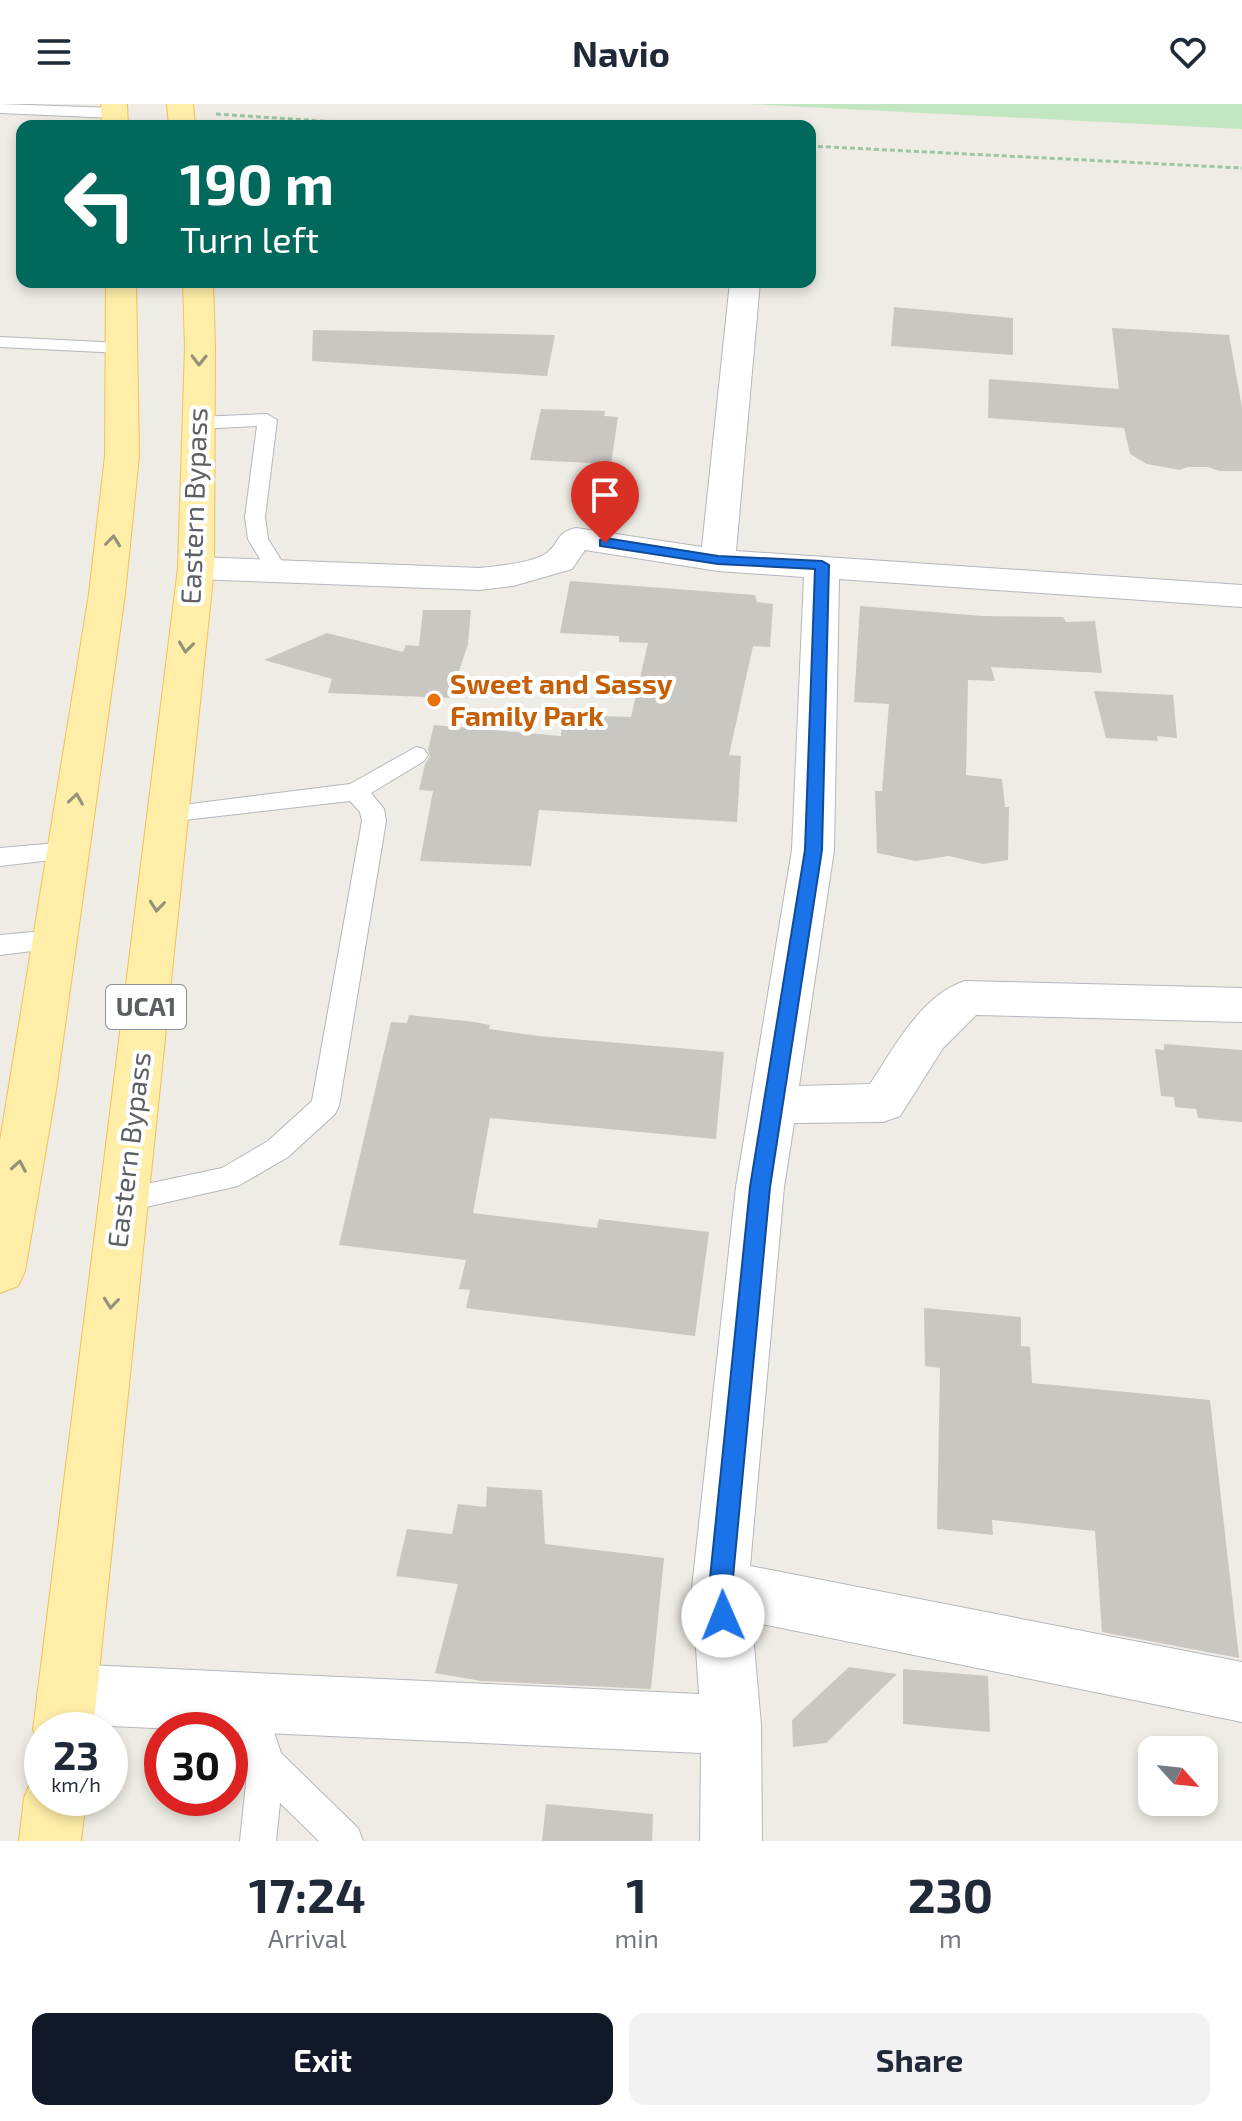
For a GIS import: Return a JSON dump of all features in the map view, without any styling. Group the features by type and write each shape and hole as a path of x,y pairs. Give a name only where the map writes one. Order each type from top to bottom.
{"main road":[{"path":"0,1271 33,1090 107,594 122,456 121,288"},
{"name":"Eastern Bypass","path":"65,1712 196,568 198,288"},
{"path":"50,1841 53,1816"}],"street":[{"path":"718,560 744,288"},
{"path":"196,568 479,579 513,575 559,561 576,538 718,560 1242,596"},
{"path":"731,1841 731,1725 720,1588 760,1187 813,850 822,565"},
{"path":"773,1105 883,1103 927,1036 965,998 1242,1005"},
{"path":"720,1588 1242,1692"},
{"path":"65,1712 248,1702 731,1725"}],"lane":[{"path":"0,108 115,114"},
{"path":"0,342 121,348"},
{"path":"198,423 267,420 255,517 258,539 277,571"},
{"path":"167,814 356,792 416,755"},
{"path":"124,1200 228,1178 278,1149 325,1106 374,821 372,809 356,792"},
{"path":"0,857 68,851"},
{"path":"0,945 55,940"},
{"path":"248,1702 266,1764 258,1841"},
{"path":"266,1764 345,1841"}],"path":[{"path":"181,114 290,120"},
{"path":"816,146 1242,168"}],"green space":[{"path":"749,104 1242,104 1242,129"}],"building":[{"path":"894,307 1013,318 1013,355 891,346"},
{"path":"1112,328 1229,335 1242,407 1242,471 1219,471 1208,467 1180,470 1147,464 1130,454 1124,428 988,418 989,379 1119,389"},
{"path":"313,330 555,335 547,376 312,361"},
{"path":"541,409 605,411 604,416 618,417 611,464 530,460"},
{"path":"570,581 755,595 757,602 773,604 770,647 753,646 729,755 741,756 737,822 539,810 531,866 420,861 433,791 419,790 425,764 430,757 428,750 434,725 561,736 562,715 631,717 648,643 619,642 619,636 560,633"},
{"path":"860,606 982,616 1063,617 1066,622 1095,621 1102,673 991,667 995,681 968,680 966,775 1002,779 1005,807 1009,807 1008,860 983,864 949,856 916,861 877,853 875,791 882,791 889,704 854,702"},
{"path":"423,610 471,610 468,644 450,698 328,693 332,679 264,660 327,633 403,652 406,645 419,646"},
{"path":"1094,691 1173,695 1177,738 1157,736 1158,741 1106,738"},
{"path":"409,1015 475,1022 490,1025 489,1029 538,1036 724,1052 716,1139 490,1118 473,1213 597,1228 599,1219 709,1232 695,1336 466,1308 470,1290 459,1289 466,1260 339,1245 391,1022 407,1023"},
{"path":"1164,1044 1242,1050 1242,1122 1198,1118 1196,1109 1175,1107 1174,1097 1161,1096 1155,1049 1164,1050"},
{"path":"924,1308 1021,1317 1021,1346 1030,1347 1032,1383 1210,1400 1239,1658 1102,1632 1095,1531 992,1520 993,1535 937,1529 940,1368 925,1366"},
{"path":"487,1487 542,1490 545,1544 664,1558 651,1689 481,1681 435,1673 458,1584 396,1576 407,1529 452,1534 458,1504 486,1507"},
{"path":"849,1667 897,1674 826,1743 793,1747 792,1720"},
{"path":"903,1669 988,1676 990,1732 903,1724"},
{"path":"546,1804 653,1814 652,1841 542,1841"}],"place":[{"name":"Sweet and Sassy Family Park","path":"434,700"}],"route":[{"path":"605,543 718,560 822,565 813,850 760,1187 720,1588 723,1616"}]}
